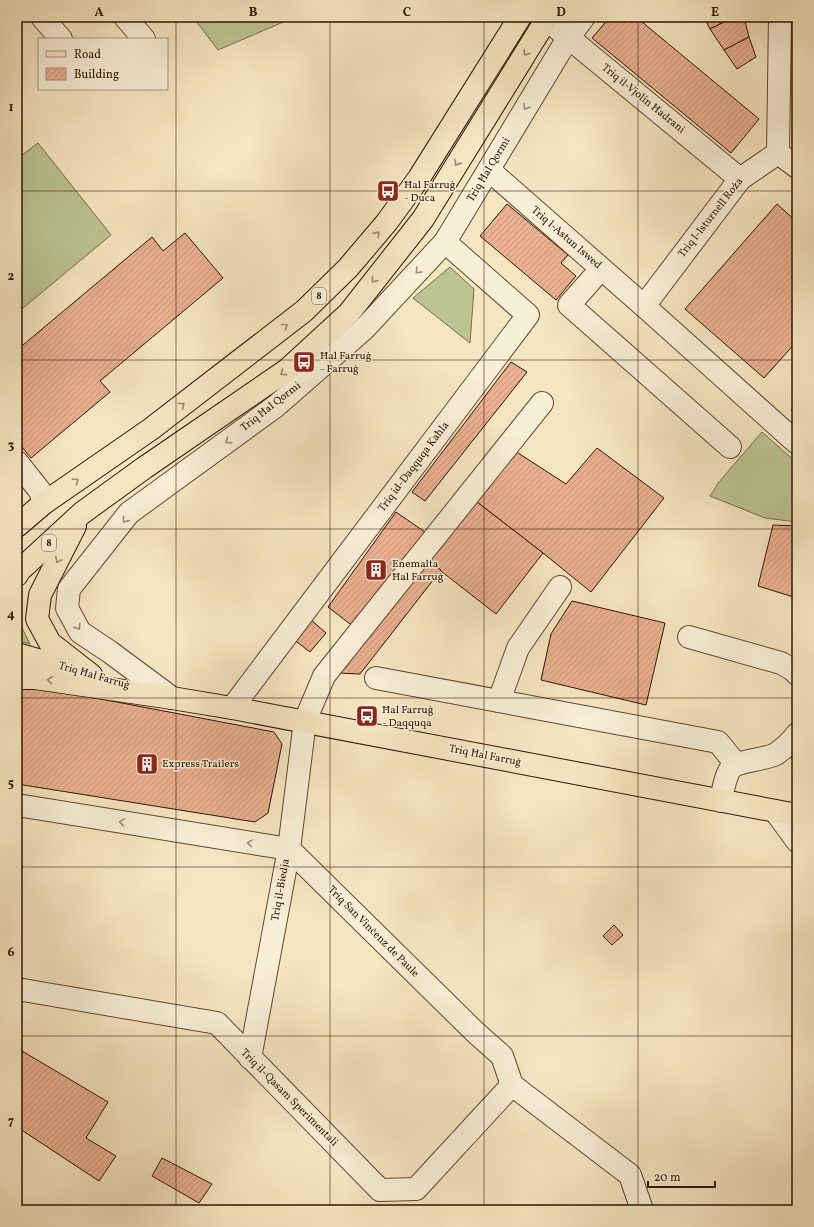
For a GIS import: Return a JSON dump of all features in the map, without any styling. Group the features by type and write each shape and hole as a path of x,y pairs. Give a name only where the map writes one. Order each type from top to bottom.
{"main road":[{"name":"8","path":"17,526 44,503 150,429 304,311 348,268 387,222 419,178 520,17"},
{"name":"Triq Ħal Qormi","path":"17,575 19,571 82,513 144,468 287,370 349,313 423,219 547,18"},
{"path":"82,513 40,595 37,619 50,644 91,675"},
{"name":"Triq Ħal Farruġ","path":"17,654 172,698"},
{"name":"Triq Ħal Farruġ","path":"17,678 35,678 232,708 797,815"}],"street":[{"path":"42,17 60,38"},
{"path":"125,17 143,38"},
{"name":"Triq Ħal Qormi","path":"172,698 110,652 80,632 67,608 69,589 130,513 276,406 364,329 445,242 568,38 584,17"},
{"path":"780,17 778,153 797,167"},
{"name":"Triq il-Vjolin Ħadrani","path":"547,18 568,38 740,179"},
{"name":"Triq l-Isturnell Roża","path":"644,306 740,179 778,153"},
{"name":"Triq l-Astun Iswed","path":"489,170 797,443"},
{"name":"Triq id-Daqquqa Kaħla","path":"232,708 528,315 445,242"},
{"path":"601,269 569,305 730,447"},
{"name":"Triq il-Biedja","path":"250,1058 289,849 305,721 324,676 542,403"},
{"path":"17,462 40,491 44,503"},
{"path":"499,701 518,648 560,587"},
{"path":"689,637 781,663 797,674"},
{"path":"376,678 718,742 736,764"},
{"path":"721,801 730,769 736,764 776,754 797,734"},
{"path":"17,805 289,849"},
{"path":"775,811 797,841"},
{"name":"Triq San Vinċenz de Paule","path":"289,849 469,1027 502,1056 512,1084"},
{"name":"Triq il-Qasam Sperimentali","path":"17,989 217,1023 380,1190 416,1189 512,1084"},
{"path":"512,1084 630,1176 641,1210"}],"green space":[{"path":"193,17 295,17 218,50"},
{"path":"38,143 111,235 17,313 17,159"},
{"path":"450,267 474,289 470,343 413,298"},
{"path":"762,432 797,463 797,522 765,518 710,496 719,482"},
{"path":"20,605 21,626 30,644 19,641 17,638 17,611"}],"building":[{"path":"610,17 636,17 759,119 731,153 592,38"},
{"path":"704,17 734,17 710,29"},
{"path":"734,17 744,17 749,37 724,50 710,29"},
{"path":"749,37 756,57 737,69 724,50"},
{"path":"507,204 568,255 561,263 576,276 556,300 480,236"},
{"path":"777,204 797,222 797,341 764,378 685,309"},
{"path":"185,233 223,278 100,381 110,392 31,458 17,441 17,350 152,237 163,251"},
{"path":"511,362 527,372 425,501 412,492"},
{"path":"797,403 797,415 791,410"},
{"path":"597,448 664,498 591,592 477,502 515,451 566,484"},
{"path":"477,502 543,553 496,614 428,561"},
{"name":"Enemalta Ħal Farruġ","path":"396,512 425,532 354,627 328,607"},
{"path":"773,525 797,526 797,598 758,586"},
{"path":"428,561 441,570 360,674 338,673"},
{"path":"572,601 665,623 646,705 541,680 551,634"},
{"path":"310,619 326,633 310,652 293,639"},
{"name":"Express Trailers","path":"17,683 274,732 282,744 268,813 255,822 17,784"},
{"path":"614,925 623,935 612,945 603,936"},
{"path":"17,1048 108,1102 86,1138 116,1156 99,1181 17,1127"},
{"path":"162,1158 212,1184 199,1203 152,1176"}],"place":[{"name":"Ħal Farruġ - Duca","path":"388,191"},
{"name":"Ħal Farruġ - Farruġ","path":"304,362"},
{"name":"Enemalta Ħal Farruġ","path":"376,570"},
{"name":"Ħal Farruġ - Daqquqa","path":"367,716"},
{"name":"Express Trailers","path":"147,764"}]}
